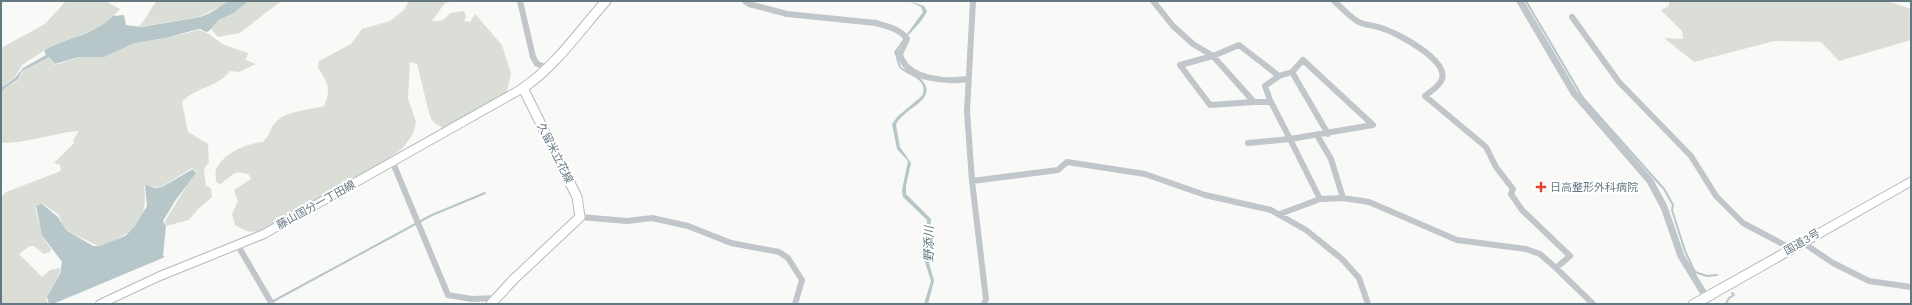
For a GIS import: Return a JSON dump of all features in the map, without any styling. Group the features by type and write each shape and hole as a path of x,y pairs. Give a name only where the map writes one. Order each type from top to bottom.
{"highway":[{"name":"国道3号","path":"1694,304 1802,242 1910,184"}],"main road":[{"path":"523,88 535,81 549,68 606,1"},
{"name":"藤山国分一丁田線","path":"100,304 160,276 264,234 393,163 523,88"},
{"name":"久留米立花線","path":"523,88 577,197 580,217"},
{"path":"494,301 513,280 580,217"}],"street":[{"path":"520,1 533,57 537,64 549,68"},
{"path":"745,1 749,4 788,14 876,23 889,27 906,36 907,39 900,54 903,64 908,68 930,77 968,79"},
{"path":"974,1 967,111 972,181 982,255 986,299 984,304"},
{"path":"1153,1 1173,26 1193,44 1213,56 1254,102"},
{"path":"1334,1 1358,22 1383,28 1401,36 1425,52 1440,66 1443,77 1440,84 1425,96 1486,147 1496,167 1513,189 1511,194 1522,210 1570,256 1556,268"},
{"path":"1520,1 1568,82 1583,104 1634,160 1658,192 1666,209 1678,252 1690,275 1706,297"},
{"path":"1572,18 1619,82 1691,156 1716,196 1743,223 1792,249"},
{"path":"1269,102 1210,105 1180,65 1213,56 1239,45 1279,76"},
{"path":"1248,143 1290,139 1317,136 1373,126 1303,60 1292,72 1279,76 1265,86 1269,102 1280,118 1290,139 1320,199"},
{"path":"1292,72 1328,134"},
{"path":"1317,136 1331,159 1343,198"},
{"path":"972,181 1058,170 1067,162 1145,174 1205,195 1270,210 1280,214 1330,248 1343,259 1359,278 1368,304"},
{"path":"393,163 448,295 494,301"},
{"path":"1280,214 1320,199 1343,198 1369,202 1457,240 1526,249 1540,254 1593,304"},
{"path":"580,217 627,221 652,218 688,226 731,243 779,252 788,258 802,280 794,304"},
{"path":"1802,242 1833,263 1869,281 1911,287"},
{"path":"237,244 272,304"}],"shaded area":[{"path":"66,1 105,1 120,9 104,26 51,46 22,65 15,77 1,88 1,48 45,24"},
{"path":"157,1 228,1 222,6 198,17 138,27 144,21"},
{"path":"249,1 281,1 240,33 218,37 211,29 218,21 234,13"},
{"path":"409,1 453,1 445,3 432,21 442,20 450,13 464,11 466,16 464,21 470,22 475,14 502,45 511,74 506,94 448,129 444,128 437,125 432,120 417,64 410,62 408,98 416,122 413,134 402,149 366,174 271,228 253,232 235,225 232,214 238,201 234,190 251,179 249,175 237,173 221,184 216,182 216,170 219,164 236,150 250,144 263,142 269,135 274,124 284,116 324,106 328,95 328,90 326,82 318,67 319,61 351,44 362,29 390,21 404,10"},
{"path":"1669,1 1888,1 1911,9 1911,40 1839,61 1821,42 1774,41 1694,62 1664,38 1683,39 1682,31 1661,10 1669,6"},
{"path":"199,30 209,34 224,45 248,53 246,60 256,64 239,72 230,71 220,80 193,93 182,102 188,132 208,144 209,162 204,169 206,186 211,188 212,197 199,208 189,220 166,226 165,221 196,171 192,168 161,187 144,186 144,210 136,226 121,237 100,247 64,229 59,215 43,204 35,207 42,235 51,249 50,252 44,254 34,246 30,246 19,254 42,277 50,270 60,268 59,275 46,299 48,304 1,304 1,197 6,192 61,171 60,165 54,163 74,143 73,140 79,131 11,143 1,143 1,91 18,80 23,71 49,57 55,65 80,57 104,56 135,42 162,39"}],"water":[{"path":"229,1 249,1 234,13 219,20 209,31 206,32 200,29 166,38 134,43 104,57 79,57 55,64 49,57 22,71 18,79 1,91 1,88 15,78 23,68 46,55 44,51 48,48 91,31 99,27 113,16 124,15 126,25 141,27 200,17 210,13"},
{"name":"野添川","path":"909,1 924,6 927,11 924,17 903,42 897,54 901,67 920,78 926,86 926,92 924,98 905,114 896,125 900,147 911,163 906,186 906,194 931,219 928,259 934,281 928,304 924,304 931,281 924,259 927,220 903,197 902,190 908,161 897,149 892,124 898,116 922,96 924,90 920,81 899,67 894,52 923,12 921,7"},
{"path":"193,169 196,173 175,201 163,221 166,226 163,256 165,257 53,304 49,304 47,297 60,274 62,262 42,235 36,206 42,204 58,217 66,230 93,246 100,246 125,236 135,226 147,206 145,185 156,188 162,187"}],"waterway":[{"path":"1526,1 1583,98 1664,189 1673,205 1672,210 1685,251 1695,272 1707,276 1717,275"},
{"path":"268,304 432,215 485,193"},
{"path":"1726,304 1729,298 1734,295 1732,293"}],"place":[{"name":"日高整形外科病院","path":"1541,187"}]}
